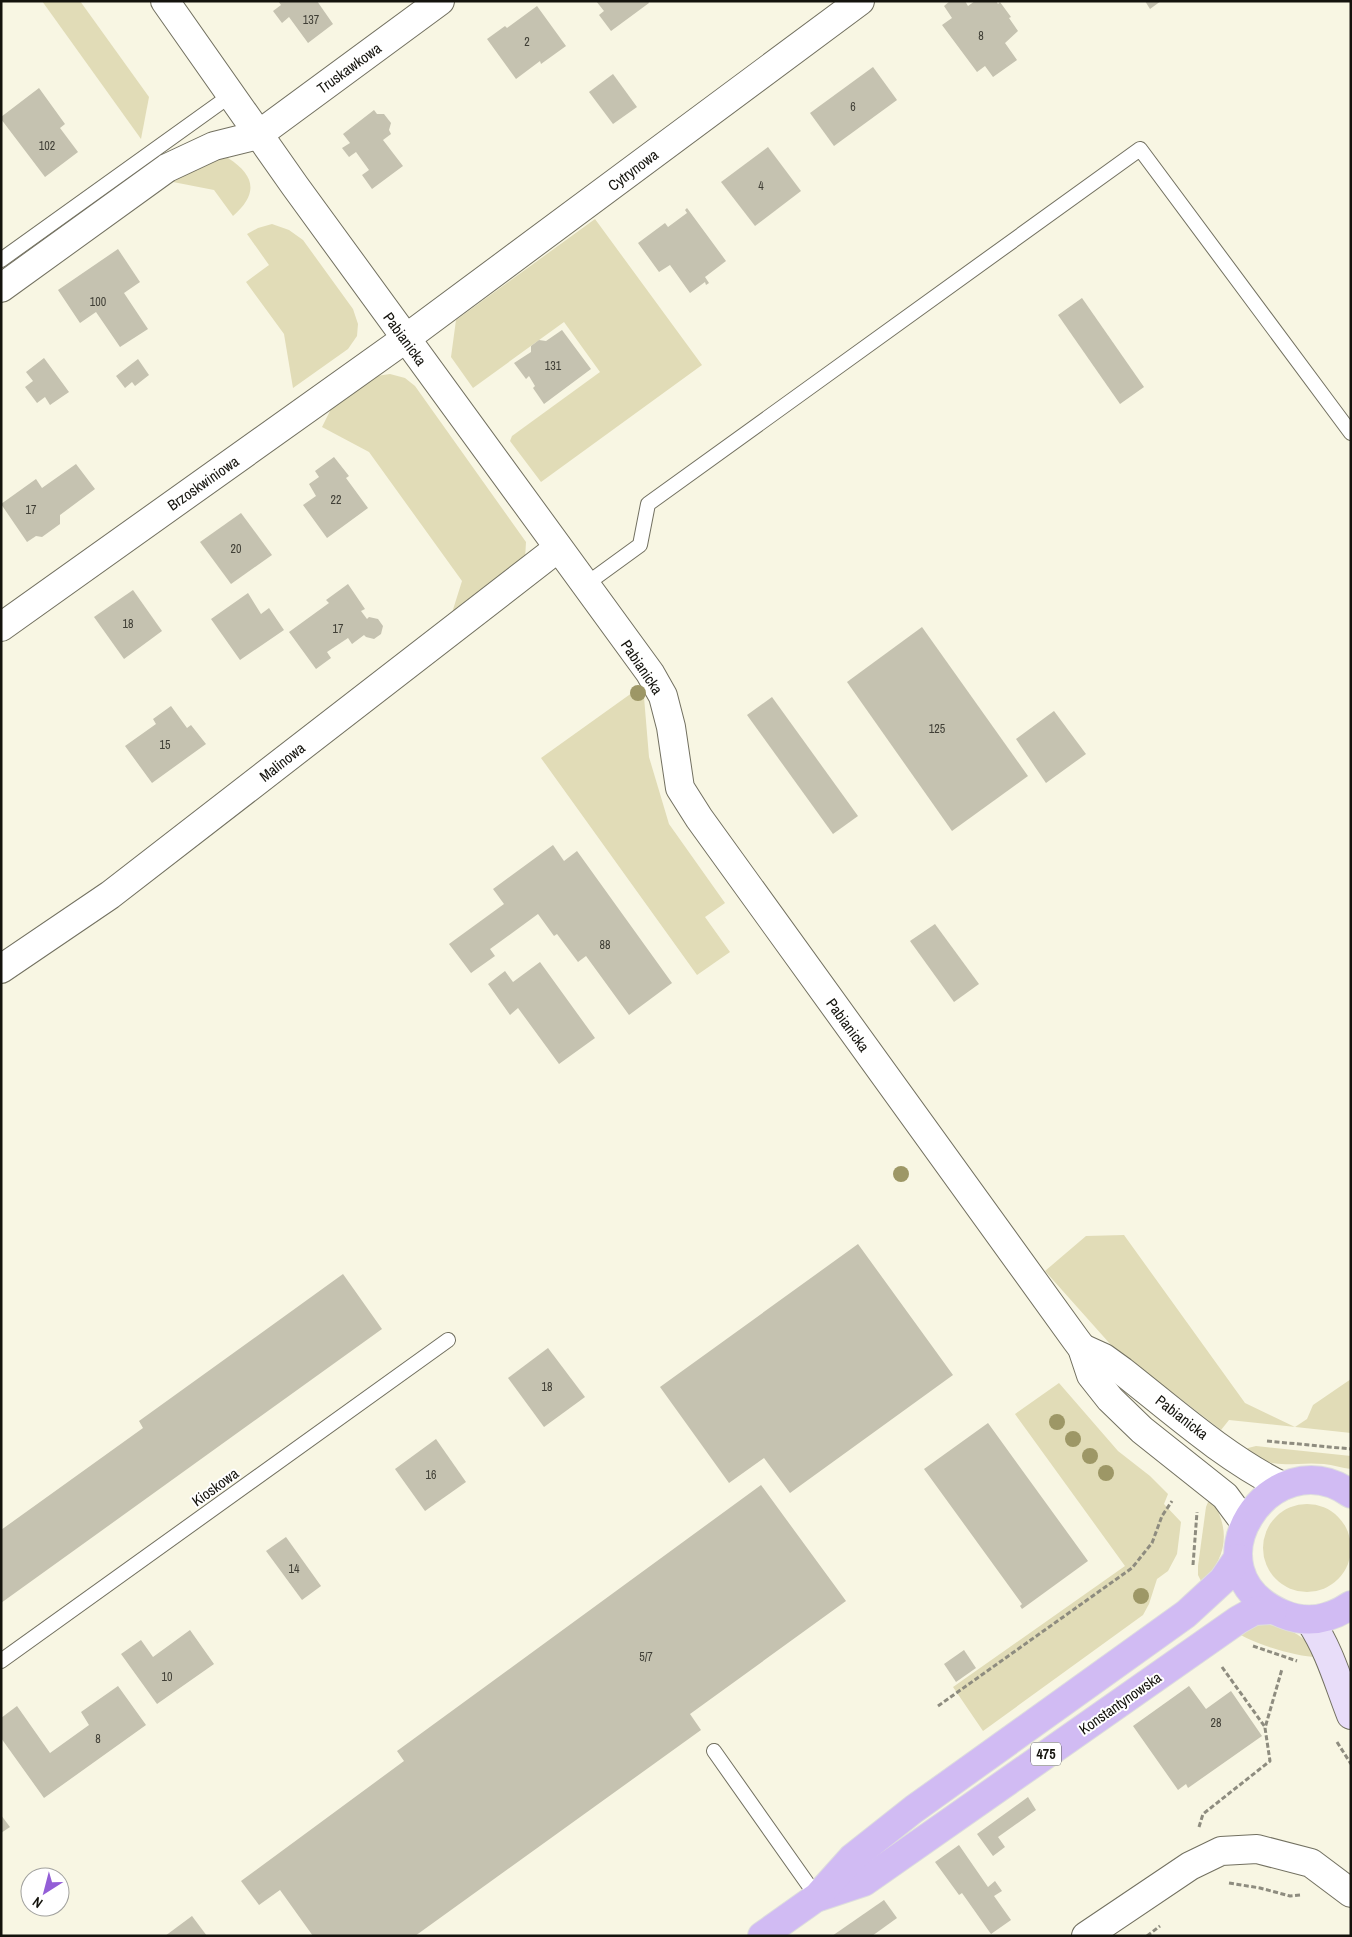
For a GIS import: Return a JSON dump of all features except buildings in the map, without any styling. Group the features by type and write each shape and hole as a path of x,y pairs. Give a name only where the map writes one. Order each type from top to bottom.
{"main road":[{"name":"475","path":"1348,1489 1320,1481 1306,1480 1282,1486 1265,1497 1245,1522 1237,1546 1239,1566 1244,1578 1252,1590 1273,1610 1296,1619 1310,1621 1341,1612 1351,1605"},
{"name":"Konstantynowska","path":"762,1936 817,1897 852,1858 914,1810 1186,1614 1223,1580 1238,1558"},
{"name":"Konstantynowska","path":"817,1897 864,1882 1225,1629 1254,1611 1273,1610"}],"street":[{"name":"Pabianicka","path":"165,1 258,135 650,673 663,696 671,727 680,788 699,818 1082,1348 1091,1375 1110,1399 1162,1446 1225,1496 1245,1522"},
{"name":"Truskawkowa","path":"258,135 440,1"},
{"name":"Cytrynowa","path":"406,339 860,1"},
{"path":"1,288 167,168 214,146 258,135"},
{"name":"Brzoskwiniowa","path":"1,627 406,339"},
{"name":"Malinowa","path":"1,968 110,895 558,548"},
{"name":"Pabianicka","path":"1082,1348 1104,1358 1122,1370 1232,1457 1260,1475 1282,1486"},
{"path":"1310,1621 1323,1640 1351,1715"},
{"path":"1086,1936 1190,1866 1221,1851 1258,1849 1311,1863 1348,1891"}],"lane":[{"path":"1,260 231,96"},
{"path":"585,585 640,546 648,504 1140,149 1351,433"},
{"name":"Kioskowa","path":"1,1661 448,1340"},
{"path":"714,1752 817,1897"}],"path":[{"path":"1260,1441 1351,1449"},
{"path":"938,1706 1132,1568 1152,1543 1162,1516 1172,1501"},
{"path":"1191,1571 1193,1566 1197,1506"},
{"path":"1247,1644 1298,1662"},
{"path":"1218,1661 1265,1728"},
{"path":"1190,1866 1202,1814 1270,1761 1265,1728 1282,1669"},
{"path":"1228,1883 1260,1888 1290,1896 1348,1891"},
{"path":"1147,1936 1162,1924"}],"shaded area":[{"path":"42,1 80,1 149,97 141,139"},
{"path":"228,158 244,172 250,186 247,200 233,216 214,190 173,182 206,159"},
{"path":"595,219 702,365 541,482 510,441 512,436 600,372 564,322 473,388 451,357 456,320"},
{"path":"272,224 289,230 303,240 353,309 358,324 357,336 348,349 293,388 284,334 246,282 269,265 247,234"},
{"path":"390,374 405,378 415,386 526,542 525,559 451,616 462,581 369,452 322,427 334,403 370,377"},
{"path":"643,685 649,757 669,824 725,903 705,917 730,952 697,975 541,758"},
{"path":"1124,1235 1245,1403 1295,1427 1307,1419 1313,1405 1351,1379 1351,1433 1229,1420 1221,1430 1111,1345 1045,1271 1086,1236"},
{"path":"1059,1383 1118,1451 1150,1476 1168,1494 1164,1504 1181,1522 1177,1554 1168,1571 1157,1579 1149,1604 1143,1615 983,1731 953,1687 1125,1566 1015,1414"},
{"path":"1256,1446 1351,1456 1351,1469 1312,1463 1275,1464 1245,1451"},
{"path":"1210,1497 1217,1508 1221,1520 1224,1542 1217,1563 1202,1583 1198,1575 1198,1566 1206,1507"},
{"path":"1307,1504 1324,1507 1332,1511 1344,1523 1348,1531 1351,1548 1348,1565 1344,1573 1332,1585 1324,1589 1307,1592 1290,1589 1282,1585 1270,1573 1266,1565 1263,1548 1266,1531 1270,1523 1282,1511 1290,1507"},
{"path":"1258,1624 1277,1626 1293,1632 1307,1642 1318,1657 1276,1649 1252,1641 1237,1632"}]}
